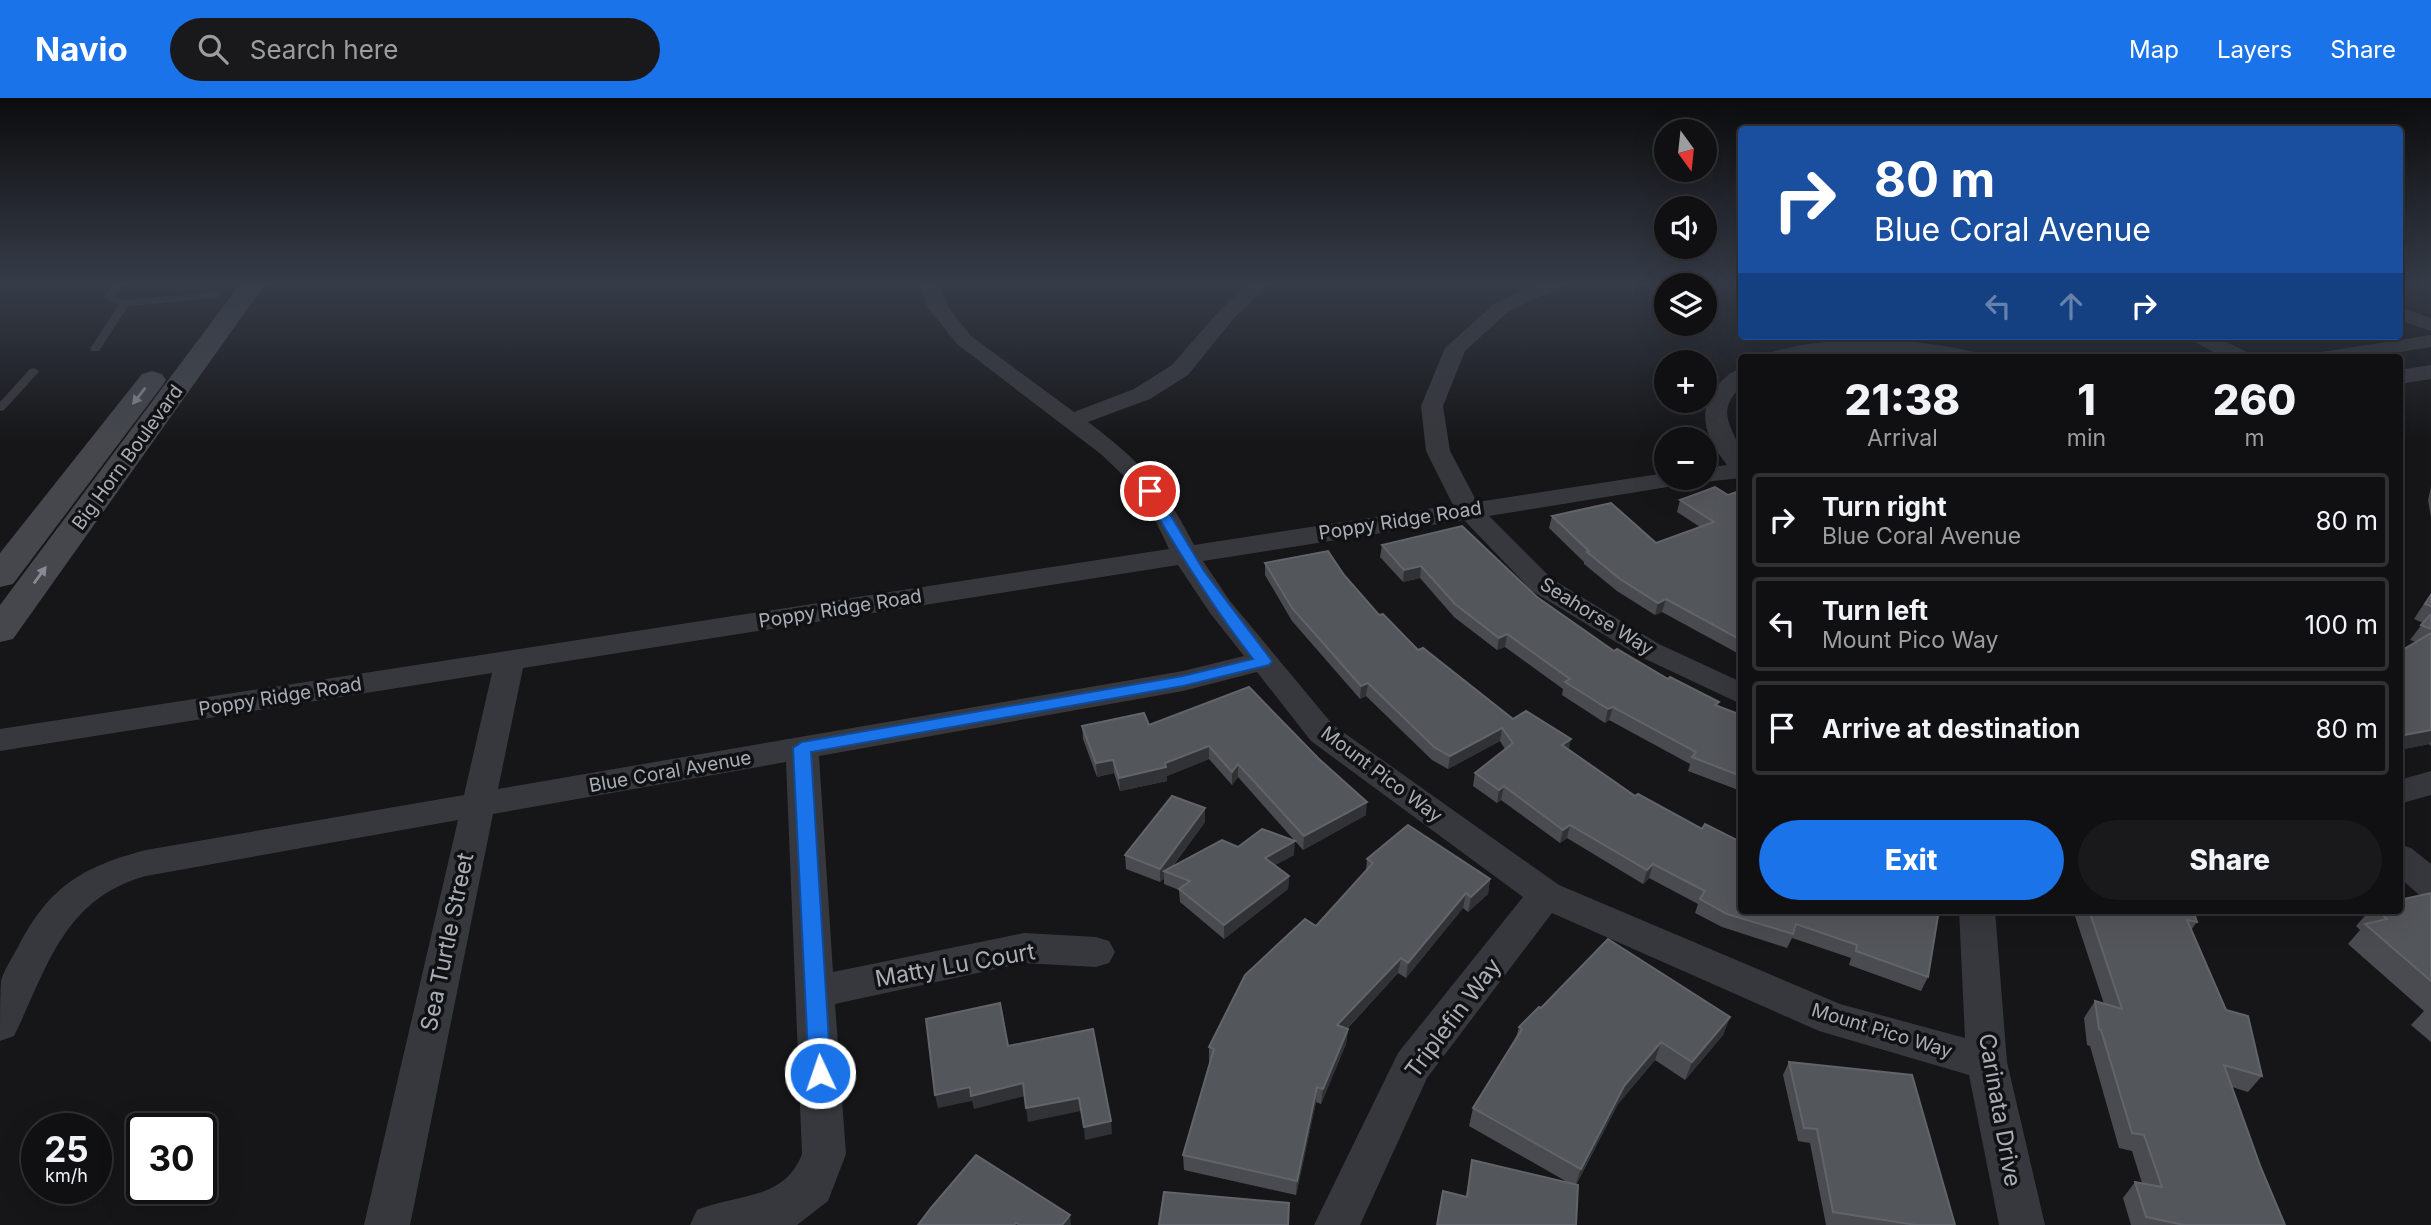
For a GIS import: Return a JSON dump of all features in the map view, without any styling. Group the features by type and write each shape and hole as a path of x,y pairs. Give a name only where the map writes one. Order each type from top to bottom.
{"main road":[{"name":"Big Horn Boulevard","path":"0,576 186,337"},
{"name":"Big Horn Boulevard","path":"0,631 215,337"}],"street":[{"name":"Mount Pico Way","path":"961,337 1110,450 1138,476 1162,508 1184,554 1220,607 1322,733 1546,895 1833,1019 1987,1062"},
{"path":"1071,421 1142,394 1180,370 1208,337"},
{"name":"Seahorse Way","path":"1469,337 1456,348 1432,406 1438,451 1468,509 1542,585 1649,650 1738,693"},
{"path":"2206,340 2233,354"},
{"path":"2347,354 2431,341"},
{"path":"1796,354 1833,347 1900,342 1953,354"},
{"path":"2403,376 2431,372"},
{"path":"1738,377 1726,387 1715,411 1721,440 1738,465"},
{"path":"1717,473 1738,469"},
{"name":"Poppy Ridge Road","path":"0,740 1654,482"},
{"name":"Sea Turtle Street","path":"387,1225 476,805 510,659"},
{"name":"Blue Coral Avenue","path":"0,1024 54,918 80,891 112,872 146,863 1183,681 1264,661"},
{"path":"713,1225 783,1209 813,1186 824,1154 802,748"},
{"path":"2403,791 2431,783"},
{"path":"2403,860 2431,884"},
{"name":"Triplefin Way","path":"1336,1225 1412,1066 1546,895"},
{"name":"Carinata Drive","path":"1977,914 1987,1062 2022,1225"},
{"name":"Matty Lu Court","path":"815,992 1024,948 1096,952"}],"lane":[{"path":"95,349 103,337"},
{"path":"0,408 34,371"}],"building":[{"path":"1717,488 1728,495 1738,492 1738,638 1666,599 1658,603 1620,579 1587,552 1589,551 1552,516 1611,503 1656,543 1714,522 1680,500"},
{"path":"1462,526 1537,597 1614,651 1617,649 1668,679 1670,677 1719,702 1715,705 1738,714 1738,775 1692,757 1696,752 1613,707 1608,709 1565,682 1570,679 1507,634 1499,638 1455,604 1421,566 1404,570 1382,545"},
{"path":"1328,551 1344,575 1379,615 1383,614 1418,650 1423,648 1513,719 1526,711 1571,739 1562,745 1635,796 1638,794 1702,829 1705,824 1738,840 1738,914 1938,916 1928,977 1856,951 1857,945 1796,924 1793,934 1727,914 1700,899 1705,891 1653,864 1647,870 1570,825 1563,830 1504,786 1499,790 1475,773 1513,743 1502,728 1450,756 1434,747 1368,683 1361,686 1292,608 1265,563"},
{"path":"2431,595 2431,606 2425,604"},
{"path":"2431,614 2431,629 2421,625"},
{"path":"2431,633 2431,730 2403,735 2403,650"},
{"path":"1249,687 1319,759 1367,802 1304,836 1238,764 1232,772 1209,746 1165,763 1166,767 1119,778 1113,760 1096,763 1082,726 1144,713 1149,725"},
{"path":"1172,796 1205,808 1160,869 1125,855"},
{"path":"1408,825 1490,879 1471,897 1466,893 1408,963 1401,958 1337,1025 1348,1029 1323,1089 1317,1087 1297,1181 1183,1155 1214,1049 1209,1047 1245,975 1305,919 1316,926 1373,863 1367,859"},
{"path":"1262,829 1295,841 1265,858 1289,876 1224,925 1179,889 1190,881 1164,871 1222,840 1238,847"},
{"path":"2431,893 2431,981 2365,924 2387,919 2381,914 2403,914 2403,899"},
{"path":"2090,914 2194,914 2197,922 2187,920 2226,1010 2248,1016 2262,1076 2224,1065 2261,1168 2285,1225 2184,1225 2146,1217 2135,1182 2162,1187 2144,1135 2132,1133 2099,1029 2095,1001 2122,1009"},
{"path":"1608,939 1730,1017 1692,1062 1661,1042 1624,1086 1581,1169 1473,1108 1522,1029 1519,1027"},
{"path":"1000,1003 1008,1046 1093,1029 1111,1121 1084,1127 1079,1098 1026,1108 1023,1083 971,1096 970,1087 935,1095 926,1019"},
{"path":"1789,1062 1912,1075 1955,1225 1916,1225 1833,1212 1817,1129 1804,1128"},
{"path":"976,1155 1070,1215 1062,1225 918,1225"},
{"path":"1472,1160 1578,1185 1576,1225 1437,1225 1443,1191 1467,1197"},
{"path":"1164,1192 1289,1203 1288,1225 1159,1225"}],"route":[{"path":"820,1073 802,748 1183,681 1264,661 1220,607 1184,554 1162,508 1150,491"}]}
